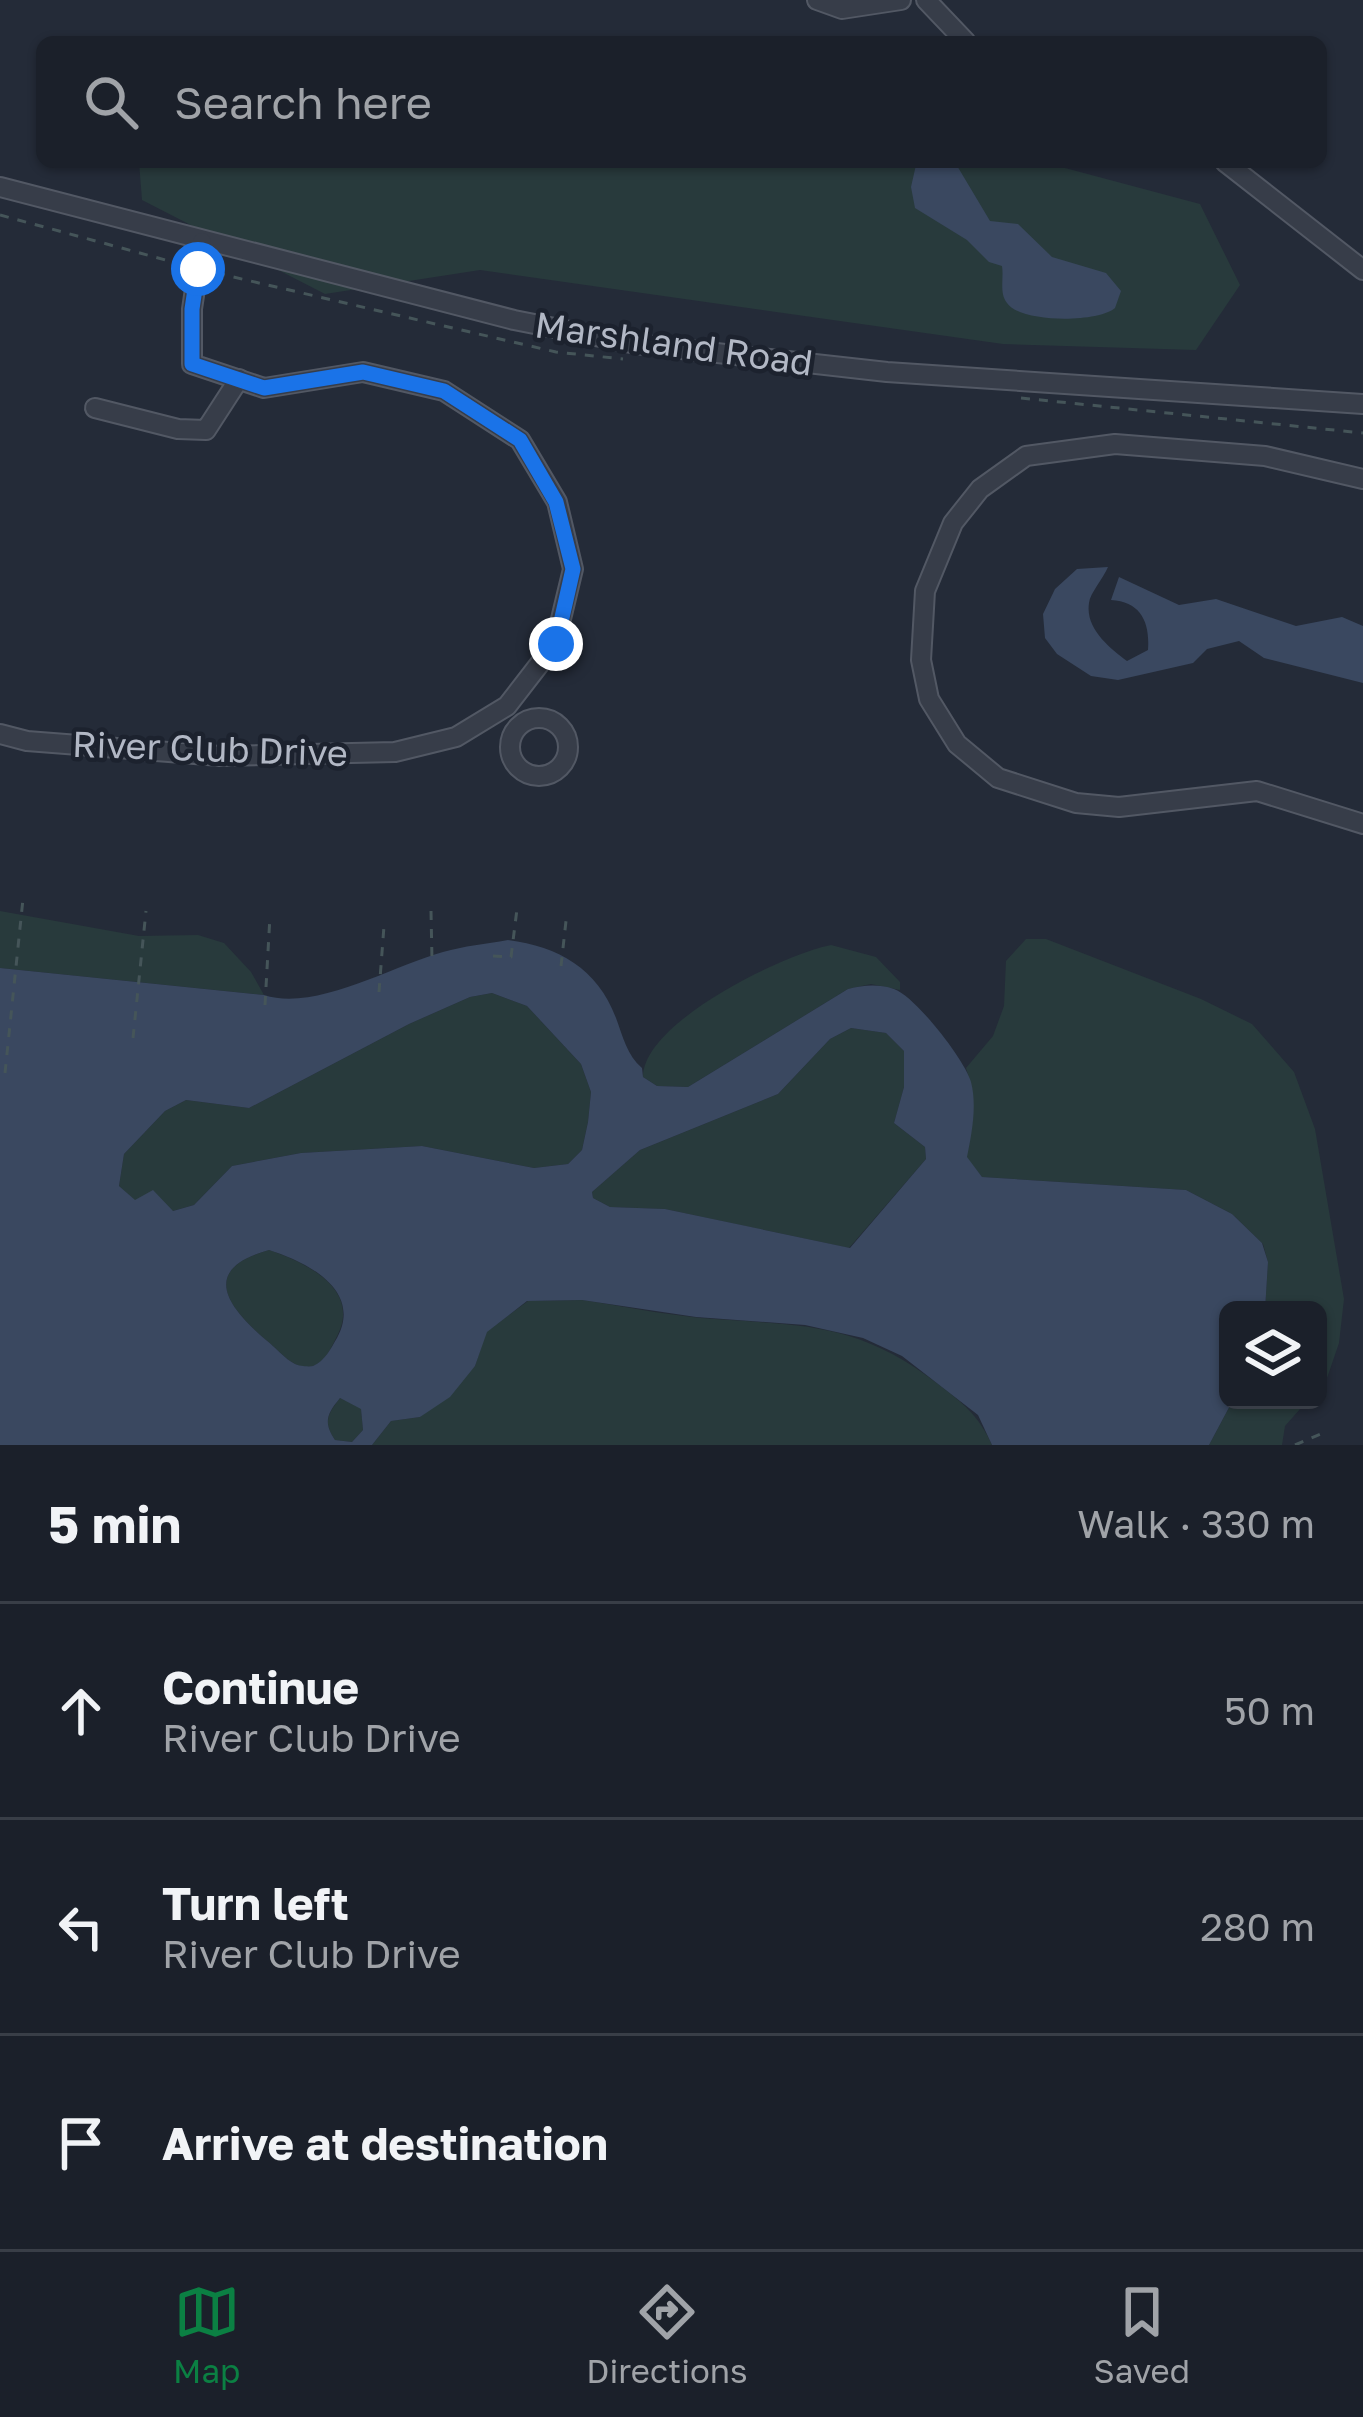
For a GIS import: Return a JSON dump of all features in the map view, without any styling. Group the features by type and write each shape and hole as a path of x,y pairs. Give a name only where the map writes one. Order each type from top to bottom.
{"street":[{"path":"818,0 842,9 901,0"},
{"path":"926,0 960,36"},
{"path":"1233,168 1363,270"},
{"name":"Marshland Road","path":"0,188 514,320 636,344 887,372 1363,404"},
{"name":"River Club Drive","path":"0,734 28,741 220,756 394,752 456,737 506,706 556,644 573,569 556,502 520,440 444,391 363,372 264,388 192,364 192,309 202,242"},
{"path":"94,408 178,429 206,430 239,380"},
{"path":"1363,478 1265,456 1115,444 1026,456 980,489 953,523 926,591 920,660 929,699 957,744 998,778 1076,803 1119,807 1257,791 1363,824"},
{"path":"506,706 521,723"}],"path":[{"path":"5,1072 23,899"},
{"path":"493,956 512,957 517,909"},
{"path":"134,1038 146,911"},
{"path":"431,911 432,961"},
{"path":"265,1004 270,916"},
{"path":"561,966 566,921"},
{"path":"379,992 384,926"},
{"path":"1294,1445 1328,1431"}],"shaded area":[{"path":"139,168 1065,168 1200,204 1240,285 1196,350 1003,344 480,270 325,294 142,200"},
{"path":"0,911 139,936 198,935 224,943 251,972 264,995 0,968"},
{"path":"1026,939 1046,939 1201,999 1252,1024 1294,1072 1315,1129 1344,1299 1339,1343 1327,1378 1327,1301 1266,1301 1268,1262 1263,1244 1232,1214 1186,1190 982,1177 966,1157 973,1112 966,1068 993,1036 1004,1006 1006,961"},
{"path":"831,945 876,957 900,982 900,990 871,984 848,989 688,1087 657,1086 643,1077 649,1056 690,1013 751,976"},
{"path":"492,993 527,1006 581,1064 591,1092 588,1122 582,1150 568,1164 534,1168 422,1146 301,1153 232,1166 194,1205 173,1211 134,1200 119,1186 124,1154 165,1111 186,1100 249,1108 409,1024 470,997"},
{"path":"851,1028 886,1033 904,1051 904,1087 894,1123 925,1147 926,1159 849,1248 665,1209 610,1207 593,1198 592,1192 640,1150 778,1094 830,1039"},
{"path":"269,1250 314,1271 337,1292 342,1321 324,1358 313,1366 288,1359 231,1302 227,1278 234,1267"},
{"path":"582,1300 853,1337 908,1363 947,1391 976,1418 992,1445 372,1445 391,1421 420,1417 475,1366 486,1332 528,1301"},
{"path":"340,1398 361,1408 363,1430 352,1442 335,1440 329,1428 330,1414"},
{"path":"1228,1409 1300,1409 1285,1426 1282,1445 1209,1445"}],"water":[{"path":"915,168 958,168 990,221 1018,224 1052,257 1106,273 1121,291 1115,308 1060,319 1015,310 1003,295 1002,266 989,262 967,240 915,208 911,187"},
{"path":"1108,567 1092,595 1089,612 1100,637 1127,661 1148,650 1148,640 1142,615 1130,605 1111,600 1119,577 1179,605 1216,599 1296,626 1342,617 1363,626 1363,683 1264,658 1239,641 1207,649 1193,663 1118,680 1091,676 1057,654 1045,638 1043,614 1055,589 1077,569"},
{"path":"508,940 544,948 574,963 598,986 643,1077 657,1086 688,1087 848,989 882,986 903,994 950,1045 967,1072 974,1110 967,1157 982,1177 1186,1190 1232,1214 1262,1243 1268,1262 1266,1301 1219,1301 1219,1409 1228,1409 1209,1445 992,1445 978,1415 902,1356 863,1338 805,1325 696,1317 582,1300 527,1301 487,1332 475,1366 450,1397 420,1417 391,1421 372,1445 0,1445 0,968 284,999 330,993 443,952","holes":["492,993 527,1006 581,1064 591,1092 588,1122 582,1150 568,1164 534,1168 422,1146 301,1153 232,1166 194,1205 173,1211 153,1190 135,1200 119,1186 124,1154 165,1111 186,1100 249,1108 409,1024 470,997","851,1028 886,1033 904,1051 904,1087 894,1123 925,1147 926,1159 850,1248 665,1209 610,1207 593,1198 592,1192 640,1150 778,1094 830,1039","269,1250 314,1270 337,1292 343,1306 337,1338 317,1364 301,1366 288,1359 231,1302 227,1278 234,1267","340,1398 361,1409 363,1430 352,1442 335,1440 329,1428 328,1418"]}],"route":[{"path":"198,269 192,364 264,388 363,372 444,391 520,440 556,502 573,569 556,644"}]}
